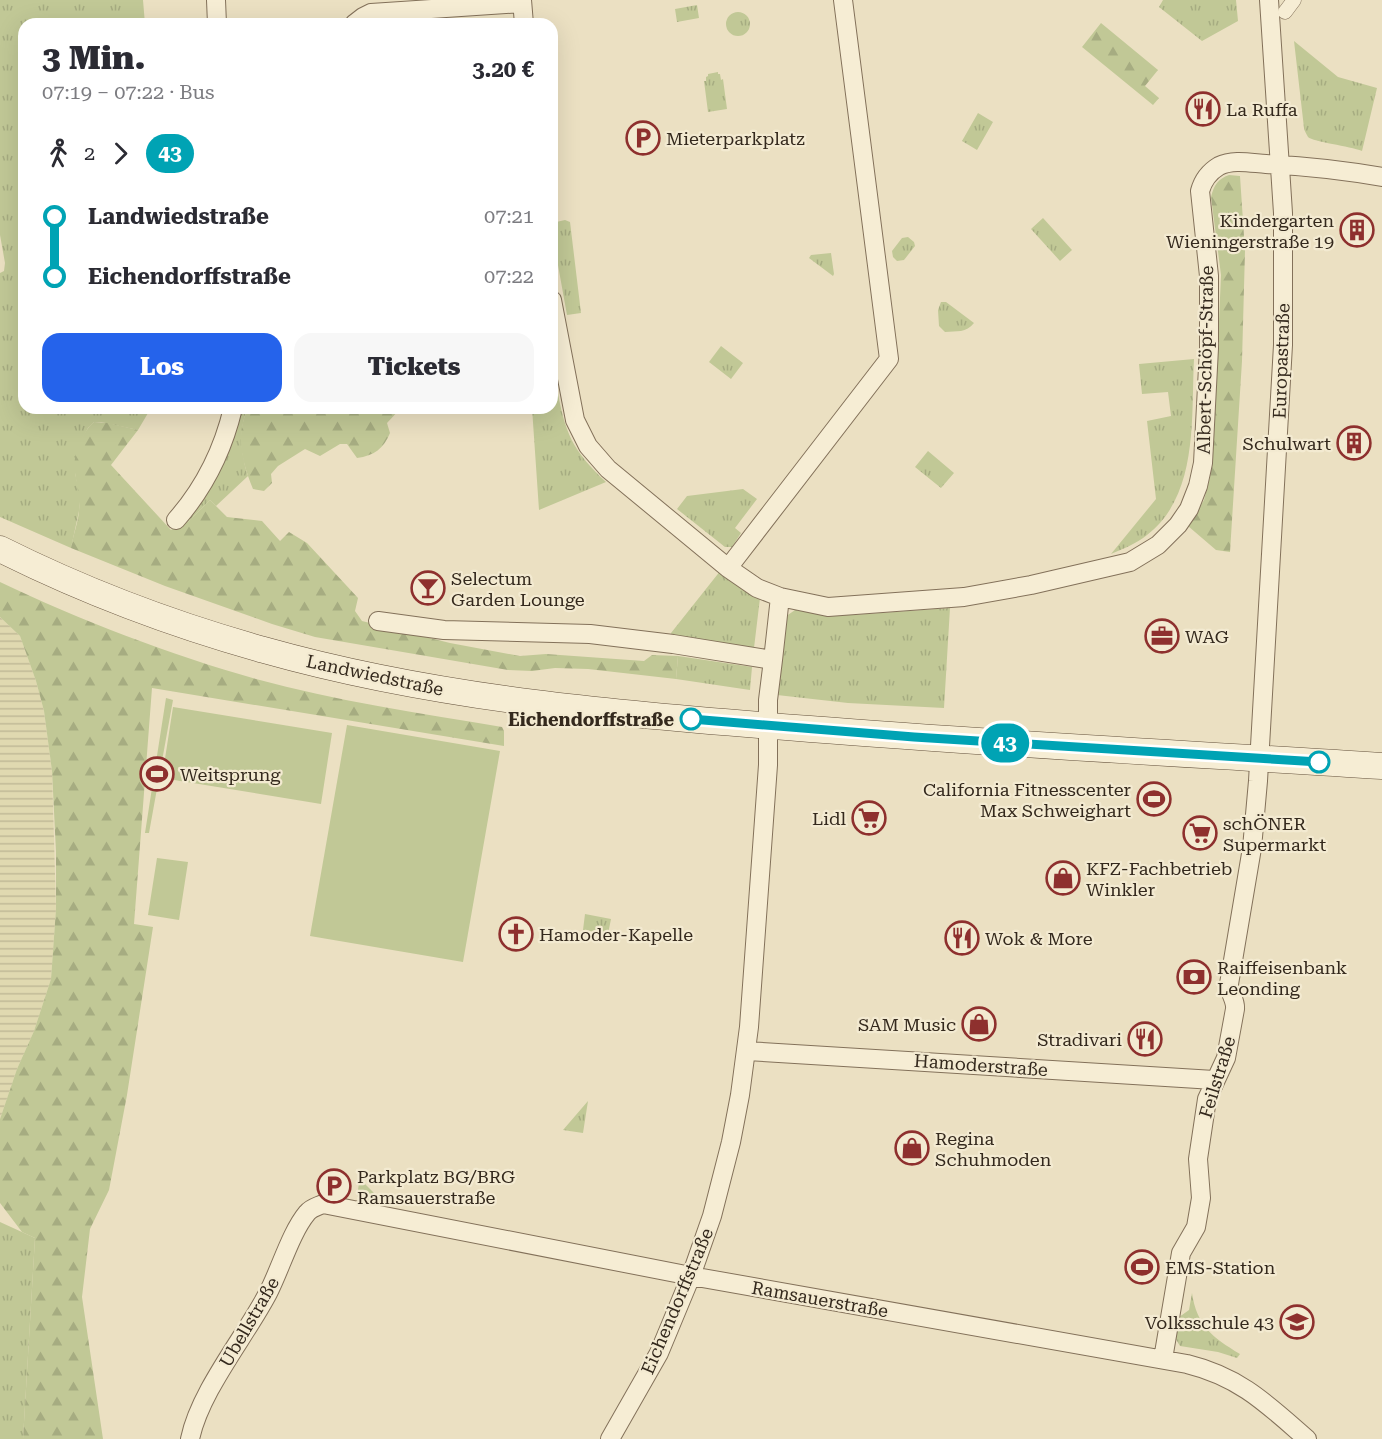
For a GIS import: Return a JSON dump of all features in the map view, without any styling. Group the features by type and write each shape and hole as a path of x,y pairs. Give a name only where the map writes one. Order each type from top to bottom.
{"main road":[{"name":"Landwiedstraße","path":"0,549 61,578 160,616 264,650 326,665 468,693 597,710 768,726 1382,766"}],"street":[{"path":"216,0 217,18"},
{"path":"728,568 889,359 843,0"},
{"name":"Europastraße","path":"1259,757 1283,345 1283,213 1269,0"},
{"path":"1285,12 1294,0"},
{"path":"362,18 371,13 522,1 523,18"},
{"name":"Albert-Schöpf-Straße","path":"558,331 575,420 588,446 608,470 728,568 757,588 807,604 838,607 964,597 1030,585 1131,562 1158,545 1178,525 1189,509 1198,486 1203,463 1209,336 1209,276 1200,191 1209,174 1226,164 1322,167 1382,177"},
{"path":"176,520 192,502 212,467 223,444 231,414"},
{"path":"768,726 768,700 780,597"},
{"path":"378,621 444,630 590,634 773,660"},
{"name":"Eichendorffstraße","path":"610,1439 659,1353 692,1276 712,1216 738,1107 747,1051 768,765 768,726"},
{"name":"Feilstraße","path":"1163,1359 1181,1253 1196,1227 1201,1198 1198,1160 1207,1099 1226,1058 1236,1007 1229,984 1250,870 1259,757"},
{"name":"Hamoderstraße","path":"747,1051 1214,1080"},
{"name":"Ramsauerstraße","path":"312,1208 323,1204 692,1276 1197,1366 1229,1377 1261,1399 1307,1439"},
{"name":"Ubellstraße","path":"189,1439 206,1396 268,1293 299,1227 312,1208"}],"shaded area":[{"path":"0,617 20,636 44,711 52,771 56,909 51,979 34,1031 17,1069 0,1119"}],"green space":[{"path":"0,0 143,0 144,18 18,18 18,414 147,414 138,430 101,422 94,422 88,428 82,439 75,473 79,491 79,511 71,548 0,517 0,273 4,271 5,263 0,235"},
{"path":"1163,0 1236,0 1238,21 1202,41 1159,7"},
{"path":"697,5 699,18 677,22 675,9"},
{"path":"738,12 747,15 750,24 747,33 738,36 729,33 726,24 729,15"},
{"path":"1101,23 1158,70 1145,86 1159,98 1153,105 1082,47"},
{"path":"1294,41 1338,77 1377,88 1362,151 1308,137 1304,128"},
{"path":"718,72 721,80 723,79 727,109 708,112 704,81 708,74"},
{"path":"978,113 993,122 977,150 962,141"},
{"path":"1229,175 1240,176 1245,251 1242,361 1230,552 1216,550 1188,526 1204,500 1210,477 1221,275 1211,197 1217,183"},
{"path":"1043,218 1072,250 1060,261 1031,229"},
{"path":"565,220 570,222 581,313 567,315 558,265 558,222"},
{"path":"908,237 915,246 904,260 897,261 892,251 902,238"},
{"path":"831,253 833,276 809,258 811,255"},
{"path":"941,302 946,302 974,323 964,330 945,332 939,326 938,310"},
{"path":"721,346 743,363 731,379 709,362"},
{"path":"1194,359 1189,454 1176,499 1164,518 1147,535 1111,554 1156,499 1147,421 1171,416 1168,392 1142,394 1139,364"},
{"path":"558,393 563,417 572,440 585,460 606,482 539,510 532,414 558,414"},
{"path":"236,414 246,414 242,442 248,476 216,506 210,500 189,521 171,530 188,516"},
{"path":"246,414 395,414 387,423 390,433 388,438 373,453 357,458 347,444 340,444 320,456 305,449 278,466 271,474 272,483 264,491 253,489 243,459 241,439"},
{"path":"94,422 138,430 111,465 171,530 189,521 210,500 227,517 262,521 280,541 289,532 307,543 358,598 355,611 362,621 450,643 520,656 546,654 644,661 652,655 678,656 676,679 588,669 508,670 315,637 165,586 71,548 79,511 74,466 76,452 81,438"},
{"path":"928,451 954,473 941,488 915,467"},
{"path":"743,489 757,499 735,528 741,533 732,547 725,547 677,509 687,496"},
{"path":"721,570 760,598 754,648 672,636 671,633"},
{"path":"0,582 126,636 224,670 317,694 502,727 504,731 504,746 152,688 134,924 153,927 127,1095 109,1190 90,1229 82,1297 103,1439 23,1439 35,1238 22,1232 0,1203 0,1119 17,1069 34,1031 51,979 56,909 56,852 52,771 44,711 20,636 0,617"},
{"path":"950,608 944,708 848,703 777,695 785,617 795,610 852,615"},
{"path":"678,656 752,667 750,690 676,679"},
{"name":"Weitsprung","path":"166,698 173,700 149,833 145,833"},
{"path":"173,707 332,733 321,804 162,778"},
{"path":"347,725 500,751 463,962 310,936"},
{"path":"157,858 188,862 179,920 148,915"},
{"path":"585,914 611,919 608,934 583,930"},
{"path":"588,1101 583,1133 563,1130"},
{"path":"359,1183 365,1184 384,1203 357,1197"},
{"path":"0,1222 35,1238 23,1439 0,1439"},
{"path":"1192,1293 1198,1314 1207,1330 1240,1354 1237,1358 1218,1352 1180,1346 1174,1336 1175,1320 1189,1310"}],"bus line":[{"name":"43","path":"691,719 914,737 1319,762"}],"place":[{"name":"La Ruffa","path":"1203,109"},
{"name":"Mieterparkplatz","path":"643,138"},
{"name":"Kindergarten Wieningerstraße 19","path":"1357,230"},
{"name":"Schulwart","path":"1354,443"},
{"name":"Selectum Garden Lounge","path":"428,588"},
{"name":"WAG","path":"1162,636"},
{"name":"Eichendorffstraße","path":"691,719"},
{"name":"Weitsprung","path":"157,774"},
{"name":"California Fitnesscenter Max Schweighart","path":"1154,799"},
{"name":"Lidl","path":"869,818"},
{"name":"schÖNER Supermarkt","path":"1200,833"},
{"name":"KFZ-Fachbetrieb Winkler","path":"1063,878"},
{"name":"Hamoder-Kapelle","path":"516,934"},
{"name":"Wok & More","path":"962,938"},
{"name":"Raiffeisenbank Leonding","path":"1194,977"},
{"name":"SAM Music","path":"979,1024"},
{"name":"Stradivari","path":"1145,1039"},
{"name":"Regina Schuhmoden","path":"912,1148"},
{"name":"Parkplatz BG/BRG Ramsauerstraße","path":"334,1186"},
{"name":"EMS-Station","path":"1142,1267"},
{"name":"Volksschule 43","path":"1297,1322"}]}
